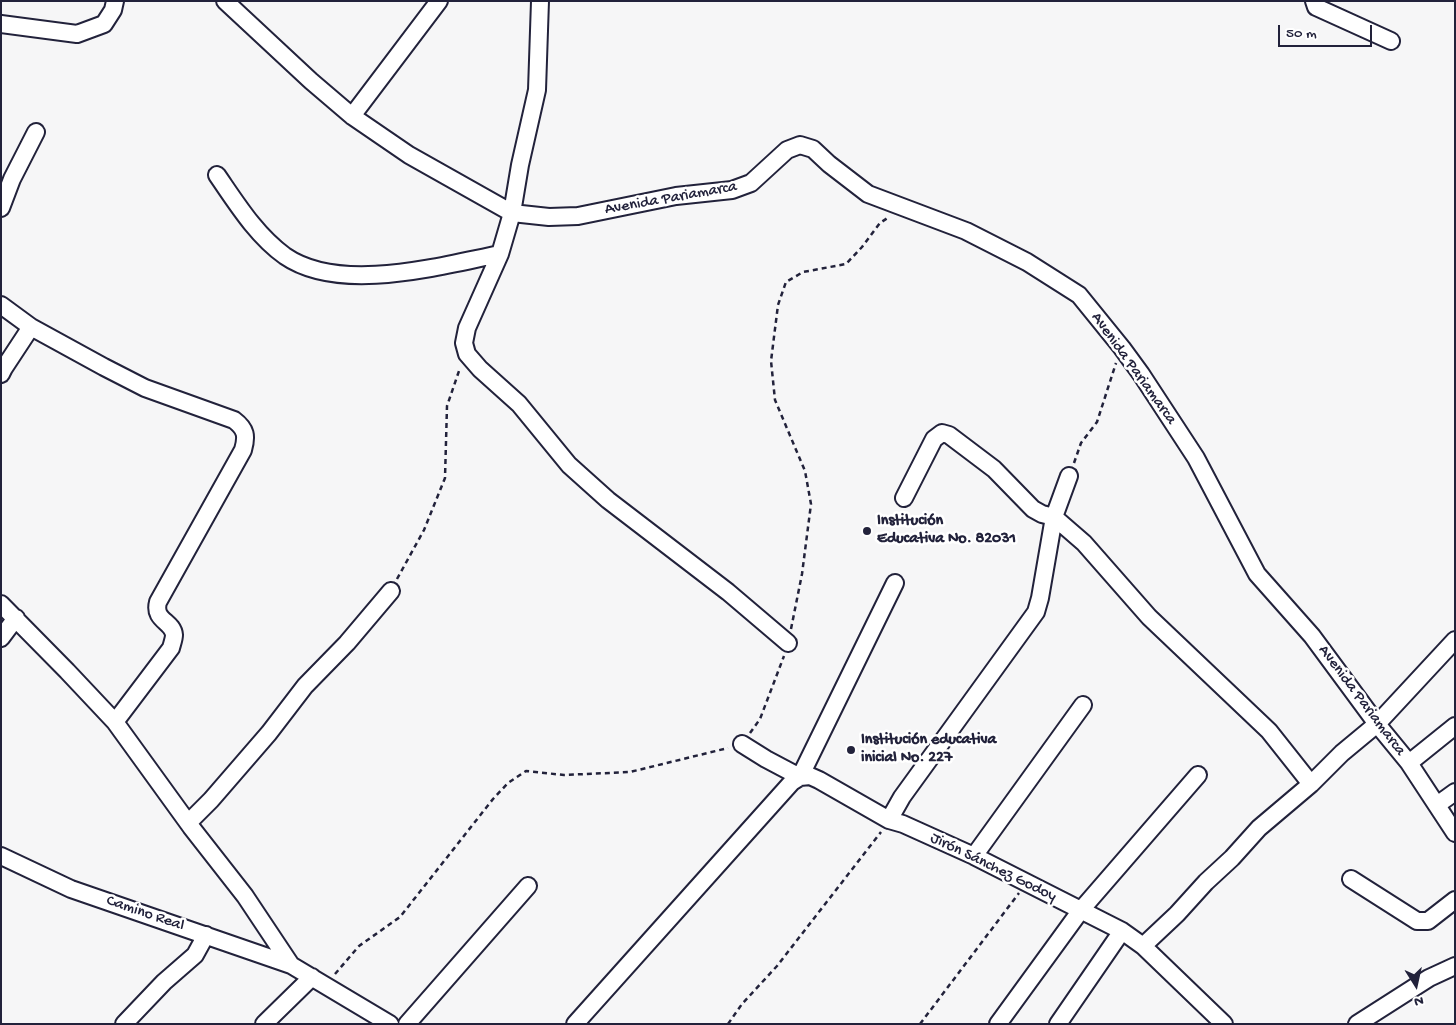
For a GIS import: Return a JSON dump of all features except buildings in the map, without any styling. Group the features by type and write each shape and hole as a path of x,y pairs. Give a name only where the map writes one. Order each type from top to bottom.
{"street":[{"path":"1,24 77,34 104,24 113,10 115,1"},
{"path":"225,1 311,81 352,116 409,155 512,213"},
{"path":"352,116 439,1"},
{"path":"540,1 536,90 512,213 500,254 467,328 464,343 467,354 480,369 519,404 569,465 608,500 728,592 788,643"},
{"path":"1314,1 1316,6 1391,42"},
{"path":"1,208 12,179 36,132"},
{"name":"Avenida Pariamarca","path":"512,213 549,217 578,216 676,196 732,190 751,183 788,150 800,145 813,149 868,194 966,231 1027,262 1079,296 1122,348 1196,458 1257,574 1312,636 1377,724 1409,763 1455,833"},
{"path":"217,174 250,222 285,256 312,270 346,275 386,274 426,269 500,254"},
{"path":"1,305 31,327 104,367 145,388 234,420 242,425 246,432 243,450 158,602 156,609 158,614 174,636 170,648 115,722"},
{"path":"1,374 31,327"},
{"path":"904,498 934,439 942,433 949,434 994,469 1032,509 1054,517 1084,543 1149,617 1269,730 1310,784"},
{"path":"889,820 902,797 1036,612 1054,517 1069,476"},
{"path":"575,1024 792,782 800,777 895,583"},
{"path":"188,823 211,800 269,733 305,686 346,643 391,591"},
{"path":"1,604 115,722 188,823 245,896 291,966"},
{"path":"1,638 16,618"},
{"path":"1143,946 1177,914 1259,828 1377,724 1455,640"},
{"path":"974,856 1083,705"},
{"path":"1409,763 1455,726"},
{"name":"Jirón Sánchez Godoy","path":"742,744 800,777 810,776 819,780 889,820 903,824 974,856 1122,931 1143,946 1224,1024"},
{"path":"998,1024 1081,910 1198,774"},
{"path":"1436,805 1455,792"},
{"name":"Camino Real","path":"1,856 71,889 291,966 390,1024"},
{"path":"1351,879 1418,920 1428,921 1455,900"},
{"path":"407,1024 528,886"},
{"path":"1058,1024 1122,931"},
{"path":"124,1024 164,982 195,955 206,935"},
{"path":"1357,1024 1429,978 1455,966"},
{"path":"264,1024 319,981"},
{"path":"358,1024 370,1012"}],"path":[{"path":"319,981 359,946 400,917 493,799 508,782 526,771 564,775 630,772 742,744 760,719 788,643 802,574 811,504 805,471 775,400 770,361 778,305 786,282 803,272 846,264 880,223 902,207"},
{"path":"1069,476 1082,443 1097,422 1112,372 1122,348"},
{"path":"391,591 424,530 445,478 447,406 458,373 467,354"},
{"path":"728,1024 742,1004 777,966 810,925 889,820"},
{"path":"920,1024 1026,884"}],"place":[{"name":"Institución Educativa No. 82031","path":"867,531"},
{"name":"Institución educativa inicial No. 227","path":"851,750"}]}
